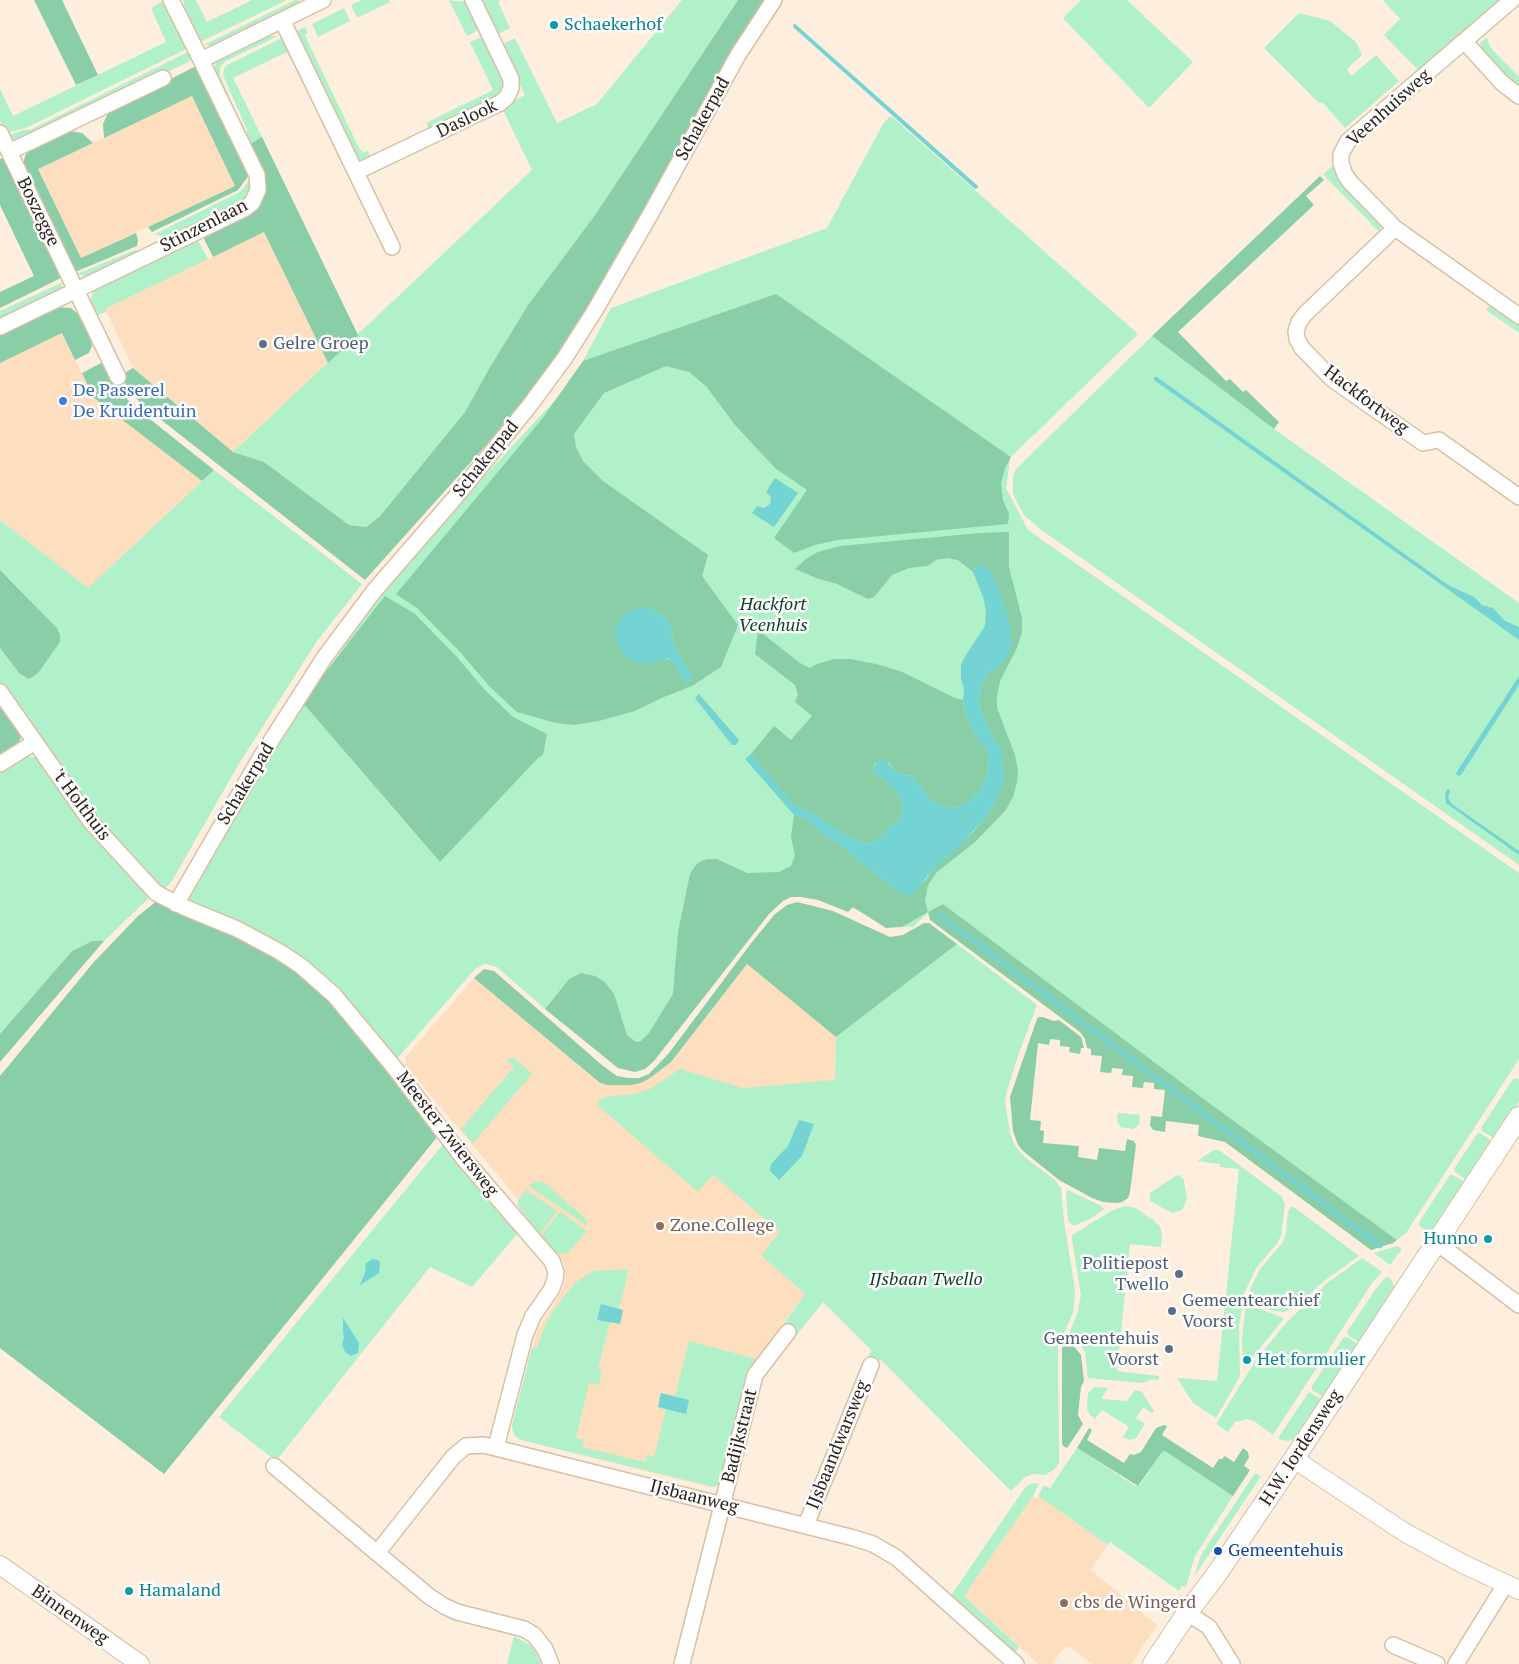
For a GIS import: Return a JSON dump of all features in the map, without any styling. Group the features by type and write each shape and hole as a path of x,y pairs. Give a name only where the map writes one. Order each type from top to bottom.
{"main road":[{"name":"H.W. Iordensweg","path":"1167,1664 1214,1578 1519,1117"},
{"name":"H.W. Iordensweg","path":"1153,1664 1192,1616"}],"street":[{"name":"Stinzenlaan","path":"0,327 244,209 255,199 259,186 257,175 172,0"},
{"path":"200,60 323,0"},
{"name":"Daslook","path":"356,172 507,97 511,88 511,79 473,0"},
{"name":"Schakerpad","path":"176,904 262,755 324,658 374,591 530,405 569,351 594,312 650,215 738,55 774,0"},
{"name":"Veenhuisweg","path":"1512,0 1348,141 1341,154 1341,163 1344,175 1395,228 1519,316"},
{"path":"282,20 392,247"},
{"path":"1464,41 1502,82 1519,96"},
{"path":"9,152 163,78"},
{"name":"Boszegge","path":"0,133 118,377"},
{"name":"Hackfortweg","path":"1395,228 1305,314 1299,322 1296,331 1297,339 1302,348 1332,379 1423,442 1439,440 1519,497"},
{"name":"'t Holthuis","path":"0,692 92,822 156,893 176,904"},
{"path":"0,764 35,742"},
{"name":"Meester Zwiersweg","path":"176,904 258,939 301,966 323,983 393,1066 464,1159 555,1267 555,1280 551,1290 533,1316 525,1335 496,1447"},
{"path":"1436,1242 1519,1305"},
{"name":"Badijkstraat","path":"682,1664 755,1375 788,1332"},
{"name":"IJsbaandwarsweg","path":"806,1525 871,1365"},
{"name":"IJsbaanweg","path":"378,1553 453,1457 466,1446 484,1445 496,1447 863,1540 888,1552 906,1565 1016,1664"},
{"path":"1294,1459 1404,1532 1512,1588 1456,1664"},
{"path":"274,1466 430,1597 457,1612 511,1625 529,1632 546,1649 551,1664"},
{"name":"Binnenweg","path":"0,1565 140,1664"},
{"path":"1192,1616 1209,1627 1232,1664"},
{"path":"1393,1646 1437,1664"}],"shaded area":[{"path":"192,96 235,186 81,258 38,169"},
{"path":"264,232 328,363 233,452 133,368 105,309"},
{"path":"62,333 94,398 202,481 88,589 0,520 0,363"},
{"name":"Zone.College","path":"747,964 836,1037 834,1139 784,1275 805,1294 748,1371 720,1483 715,1487 710,1487 521,1440 514,1435 512,1425 537,1332 564,1287 566,1278 564,1264 557,1253 519,1209 518,1199 406,1066 405,1058 474,978 599,1083 631,1085 650,1078 671,1062"},
{"path":"1033,1496 1037,1499 1038,1496 1108,1545 1091,1570 1157,1625 1131,1664 1093,1664 1070,1647 1065,1647 1052,1664 1038,1664 964,1596"}],"green space":[{"path":"34,0 62,0 98,75 76,85"},
{"path":"165,0 188,48 28,127 6,133 0,121 0,89 13,116 166,42 151,8"},
{"path":"183,0 196,0 207,22 252,0 287,0 200,42 181,6 184,4"},
{"path":"298,0 300,5 215,46 204,45"},
{"path":"361,0 389,0 390,2 357,18 351,5"},
{"path":"449,0 461,2 466,0 481,29 467,36"},
{"path":"479,0 501,0 498,2 510,28 496,35"},
{"path":"682,0 738,0 595,215 528,305 465,412 380,516 365,527 349,525 264,462 233,452 532,170 503,110 474,124 472,122 525,95 501,45 515,38 557,123 597,104"},
{"path":"738,0 765,0 566,344 531,395 365,580 141,404 127,386 121,375 133,368 233,452 264,462 349,525 366,527 380,516 465,412 528,305 595,215"},
{"path":"1081,0 1127,0 1193,62 1149,108 1063,18"},
{"path":"1383,0 1499,0 1470,28 1419,71 1384,35 1400,19"},
{"path":"344,8 350,21 318,37 312,24"},
{"path":"1299,13 1330,21 1356,42 1362,55 1347,69 1351,76 1376,55 1399,81 1345,128 1322,102 1319,103 1264,48"},
{"path":"305,27 308,33 305,34 308,42 359,148 363,152 368,151 372,160 363,161 357,158 294,33"},
{"path":"264,36 278,36 226,61 220,67 220,76 244,131 214,69 217,59"},
{"path":"484,36 505,83 499,97 430,131 426,123 493,90 470,42"},
{"path":"1487,37 1490,47 1519,77 1519,89 1485,55 1480,44"},
{"path":"282,38 295,60 292,62 287,52 233,78 262,137 248,145 247,130 223,75 224,69 227,65"},
{"path":"190,51 192,59 190,61 161,75 17,141 8,136 23,130 30,130"},
{"path":"197,67 250,174 238,190 152,232 148,227 235,186 192,96 104,138 103,124 109,111"},
{"name":"Hackfort Veenhuis","path":"889,117 892,117 1138,334 1011,457 965,425 1010,459 1006,488 1028,530 1519,873 1519,1059 1406,1233 1397,1240 1205,1100 943,904 930,911 913,927 888,926 826,894 799,888 773,901 645,1062 622,1042 611,990 605,982 595,976 569,979 545,1009 497,967 485,964 475,969 395,1061 191,904 189,900 189,892 302,702 440,862 451,850 315,690 389,579 595,357 583,361 611,308 827,228 883,124"},
{"path":"70,131 82,133 93,143 38,169 81,258 136,233 138,240 137,246 75,272 23,165 25,156 29,151"},
{"path":"262,137 358,335 328,363 264,232 213,257 204,239 206,234 256,207 248,145"},
{"path":"5,157 63,277 0,308 0,292 34,276 0,205 0,159"},
{"path":"1334,165 1338,177 1382,224 1379,232 1323,174"},
{"path":"1320,176 1324,180 1306,196 1314,205 1178,332 1226,381 1230,379 1243,392 1246,390 1279,422 1274,429 1152,336"},
{"path":"252,177 253,181 248,200 169,238 155,234 240,192"},
{"path":"193,240 199,242 208,259 105,309 106,312 95,316 90,301 94,289"},
{"path":"137,249 133,255 90,277 77,274"},
{"path":"63,282 60,290 0,322 0,311"},
{"path":"776,294 1011,457 1005,468 1001,483 1003,500 1009,514 1008,524 838,540 815,545 794,553 774,538 807,490 775,468 735,425 706,386 689,372 666,366 604,393 574,434 576,447 583,461 603,481 708,555 702,576 738,625 721,667 692,686 635,711 599,721 574,725 556,723 517,712 489,686 461,653 417,608 396,594 542,419 583,361","holes":["641,608 650,608 665,617 670,625 675,646 693,679 686,683 671,660 663,658"]},
{"path":"1490,304 1519,325 1519,333 1486,310"},
{"path":"57,307 71,308 78,314 91,340 92,346 89,353 75,360 62,333 0,363 0,333"},
{"path":"1152,336 1274,429 1519,603 1519,865 1040,529 1024,515 1013,494 1013,476 1016,469"},
{"path":"103,362 128,400 136,408 214,470 202,481 94,398 82,373"},
{"path":"214,470 362,584 317,641 237,767 172,881 162,892 97,818 0,685 0,648 19,673 57,628 0,570 0,520 88,588"},
{"path":"1009,532 1009,567 1022,618 1022,633 1017,648 1000,681 997,708 1015,755 1018,770 1017,782 1013,797 1005,811 975,842 937,872 928,885 925,900 928,912 902,927 886,928 853,907 848,912 818,900 801,897 791,897 783,901 769,914 654,1061 645,1069 635,1072 618,1068 545,1009 569,979 581,973 595,976 605,982 614,994 627,1035 636,1042 641,1041 649,1033 673,994 678,932 690,874 695,866 701,861 717,859 747,873 779,872 791,866 795,855 791,837 794,815 808,820 824,835 839,844 905,896 926,880 932,870 973,832 987,816 996,800 1000,746 990,732 978,703 981,687 988,674 1005,660 976,567 973,572 958,560 947,558 936,560 927,566 909,568 892,575 874,597 868,599 837,584 795,569 807,558 818,552 840,546"},
{"path":"0,570 57,628 60,635 60,642 38,673 29,679 19,673 0,648"},
{"path":"385,596 415,614 456,656 484,689 513,717 547,734 543,755 538,758 440,862 302,702"},
{"path":"758,630 800,663 810,668 834,659 850,659 876,664 900,671 955,698 963,700 965,713 972,729 989,755 988,772 982,786 972,799 957,808 941,806 929,797 912,776 895,771 889,763 875,763 873,768 875,773 895,790 902,802 902,811 897,823 890,826 880,838 868,844 854,840 825,822 818,815 799,808 791,802 753,756 750,755 774,726 791,740 812,716 795,702 798,695 795,685 755,654"},
{"path":"0,704 21,737 17,746 0,757"},
{"path":"27,756 39,758 152,895 104,941 92,941 72,951 0,1034 0,771"},
{"path":"158,900 278,955 337,1006 438,1136 164,1474 0,1348 0,1076 93,963 138,916"},
{"path":"797,902 833,911 890,937 903,935 924,923 929,923 957,944 836,1037 747,964 671,1062 650,1078 641,1083 631,1085 607,1085 600,1083 474,978 484,969 494,971 603,1066 617,1076 639,1078 649,1074 669,1053 774,915 787,905"},
{"path":"943,904 1205,1100 1397,1240 1371,1250 1225,1142 1198,1136 1199,1125 1166,1121 1165,1132 1153,1130 1150,1125 1151,1116 1162,1117 1165,1090 1154,1089 1154,1083 1144,1082 1143,1088 1132,1087 1133,1076 1122,1075 1123,1069 1112,1068 1111,1073 1100,1072 1102,1056 1091,1055 1091,1049 1087,1048 1085,1039 1080,1032 930,920 928,912"},
{"path":"92,941 104,941 0,1062 0,1034 72,951"},
{"name":"IJsbaan Twello","path":"957,944 1037,1005 1018,1056 1005,1102 1010,1133 1015,1146 1027,1159 1055,1180 1061,1188 1064,1221 1074,1283 1073,1313 1058,1346 1059,1463 1055,1469 1045,1475 1032,1474 1025,1477 1011,1491 880,1359 877,1366 866,1361 871,1350 823,1302 795,1337 782,1326 805,1294 761,1255 780,1232 713,1175 698,1192 596,1104 604,1097 634,1094 650,1089 680,1069 743,1088 835,1080 836,1037"},
{"path":"1039,1017 1053,1021 1059,1020 1081,1037 1084,1048 1081,1048 1080,1054 1069,1052 1070,1047 1060,1046 1060,1040 1050,1039 1049,1045 1038,1043 1030,1120 1041,1121 1040,1130 1044,1131 1043,1143 1079,1146 1078,1157 1097,1160 1099,1148 1125,1151 1127,1139 1134,1141 1136,1145 1130,1192 1128,1198 1122,1202 1103,1202 1059,1180 1018,1145 1013,1131 1010,1097"},
{"path":"514,1057 532,1074 473,1143 461,1129 514,1067 506,1060"},
{"path":"1513,1079 1519,1080 1519,1102 1495,1139 1482,1131 1481,1128"},
{"path":"1118,1113 1140,1115 1139,1125 1133,1129 1121,1127 1117,1121"},
{"path":"1480,1133 1493,1142 1467,1180 1455,1172 1454,1169 1477,1134"},
{"path":"444,1143 519,1232 472,1287 430,1267 276,1461 219,1417"},
{"path":"1214,1150 1219,1150 1282,1197 1285,1204 1281,1236 1276,1245 1256,1268 1244,1294 1239,1326 1240,1376 1216,1418 1193,1403 1177,1378 1217,1381 1239,1169 1220,1167 1220,1164 1197,1161"},
{"path":"1180,1175 1184,1180 1187,1199 1182,1210 1172,1213 1150,1201 1150,1193"},
{"path":"1450,1175 1466,1183 1432,1234 1420,1227 1419,1222"},
{"path":"536,1181 545,1183 585,1218 587,1226 529,1186"},
{"path":"526,1190 557,1211 540,1234 518,1206 518,1200"},
{"path":"1068,1190 1104,1209 1090,1219 1072,1225 1068,1220 1066,1192"},
{"path":"1125,1206 1136,1208 1152,1218 1160,1227 1162,1234 1161,1247 1130,1244 1117,1371 1159,1376 1158,1380 1152,1379 1144,1383 1088,1378 1085,1352 1069,1334 1077,1314 1081,1295 1072,1235 1113,1210"},
{"path":"1291,1207 1294,1207 1359,1256 1324,1281 1297,1306 1285,1312 1273,1311 1259,1305 1252,1297 1250,1289 1260,1269 1283,1242 1288,1212"},
{"path":"560,1212 587,1231 569,1252 563,1255 557,1253 541,1236"},
{"path":"1397,1246 1402,1249 1390,1265 1374,1253"},
{"path":"1362,1258 1382,1272 1372,1283 1273,1435 1254,1421 1247,1419 1235,1422 1228,1432 1216,1424 1256,1360 1286,1323 1326,1284"},
{"path":"629,1269 619,1309 623,1310 620,1324 610,1322 598,1369 602,1371 599,1385 589,1383 576,1438 584,1440 582,1447 645,1462 647,1455 654,1457 666,1410 658,1407 661,1393 675,1396 689,1341 756,1359 748,1371 720,1483 715,1487 521,1440 513,1432 512,1425 532,1347 537,1348 544,1327 554,1309 575,1283 593,1271"},
{"path":"1387,1276 1395,1288 1361,1343 1348,1335 1347,1332 1375,1290"},
{"path":"1249,1300 1262,1310 1284,1318 1245,1367 1243,1365 1242,1338 1246,1303"},
{"path":"1347,1337 1359,1345 1325,1398 1312,1390 1312,1386 1343,1338"},
{"path":"1066,1343 1072,1344 1081,1355 1084,1381 1081,1387 1078,1415 1083,1424 1067,1448 1062,1443 1062,1348"},
{"path":"1094,1387 1108,1388 1101,1399 1127,1401 1135,1390 1142,1392 1154,1411 1152,1413 1143,1407 1136,1418 1145,1424 1136,1438 1130,1440 1123,1437 1129,1427 1102,1410 1095,1419 1090,1415 1087,1409 1088,1393"},
{"path":"1309,1392 1323,1400 1295,1439 1289,1441 1281,1440 1278,1438"},
{"path":"1164,1425 1167,1426 1162,1435 1213,1468 1219,1459 1225,1456 1234,1462 1243,1448 1248,1452 1249,1457 1244,1466 1250,1470 1233,1496 1165,1451 1162,1452 1138,1486 1077,1448 1089,1428 1092,1430 1087,1440 1124,1463 1130,1454 1134,1455 1141,1452 1156,1428"},
{"path":"1077,1448 1135,1486 1140,1485 1162,1451 1165,1451 1233,1496 1195,1556 1186,1587 1182,1586 1179,1591 1110,1542 1108,1545 1038,1496 1044,1485 1050,1488"},
{"path":"1255,1473 1261,1476 1194,1577 1201,1555"},
{"path":"1039,1483 1033,1496 964,1596 1019,1647 1013,1654 950,1597 1024,1489 1030,1484"},
{"path":"514,1636 535,1650 541,1664 507,1664"}],"water":[{"path":"794,23 978,188 975,189 793,27"},
{"path":"1154,377 1157,377 1448,585 1474,597 1482,605 1493,608 1505,621 1519,627 1519,640 1154,380"},
{"path":"775,478 798,493 774,527 752,513 757,506 764,508 770,504 771,497 766,492"},
{"path":"979,564 988,568 997,582 1010,624 1011,648 1005,660 988,674 981,687 978,703 990,732 1000,746 1004,781 987,816 952,853 932,870 917,890 911,895 905,896 839,844 824,835 808,820 794,815 746,758 750,755 753,756 791,802 799,808 818,815 825,822 854,840 867,844 880,838 890,826 897,823 902,811 902,802 895,790 875,773 873,768 879,760 885,760 895,771 912,776 929,797 941,806 957,808 972,799 982,786 988,772 989,756 972,729 965,713 964,689 961,679 961,665 964,658 985,626 986,611 983,597 973,572"},
{"path":"650,608 665,617 670,625 675,646 693,679 686,683 671,660 667,658 649,664 638,664 624,656 616,642 615,632 618,623 632,610"},
{"path":"1519,676 1519,685 1461,775 1458,776 1456,773"},
{"path":"699,694 739,740 736,745 732,745 695,698"},
{"path":"1449,789 1448,798 1452,804 1519,851 1519,855 1446,803 1445,794"},
{"path":"799,1120 814,1124 802,1156 779,1180 770,1171 771,1164 788,1146"},
{"path":"372,1259 378,1260 380,1263 379,1273 360,1285 366,1270 365,1264"},
{"path":"601,1304 623,1310 620,1324 597,1320"},
{"path":"343,1318 359,1343 358,1353 351,1356 345,1352 342,1344 344,1338"},
{"path":"661,1393 689,1400 686,1414 658,1407"}],"waterway":[{"path":"939,915 1380,1246"}],"place":[{"name":"Schaekerhof","path":"554,25"},
{"name":"Gelre Groep","path":"263,344"},
{"name":"De Passerel De Kruidentuin","path":"63,401"},
{"name":"Zone.College","path":"660,1226"},
{"name":"Hunno","path":"1488,1239"},
{"name":"Politiepost Twello","path":"1179,1274"},
{"name":"Gemeentearchief Voorst","path":"1172,1311"},
{"name":"Gemeentehuis Voorst","path":"1169,1349"},
{"name":"Het formulier","path":"1247,1360"},
{"name":"Gemeentehuis","path":"1218,1551"},
{"name":"Hamaland","path":"129,1591"},
{"name":"cbs de Wingerd","path":"1064,1603"}]}
